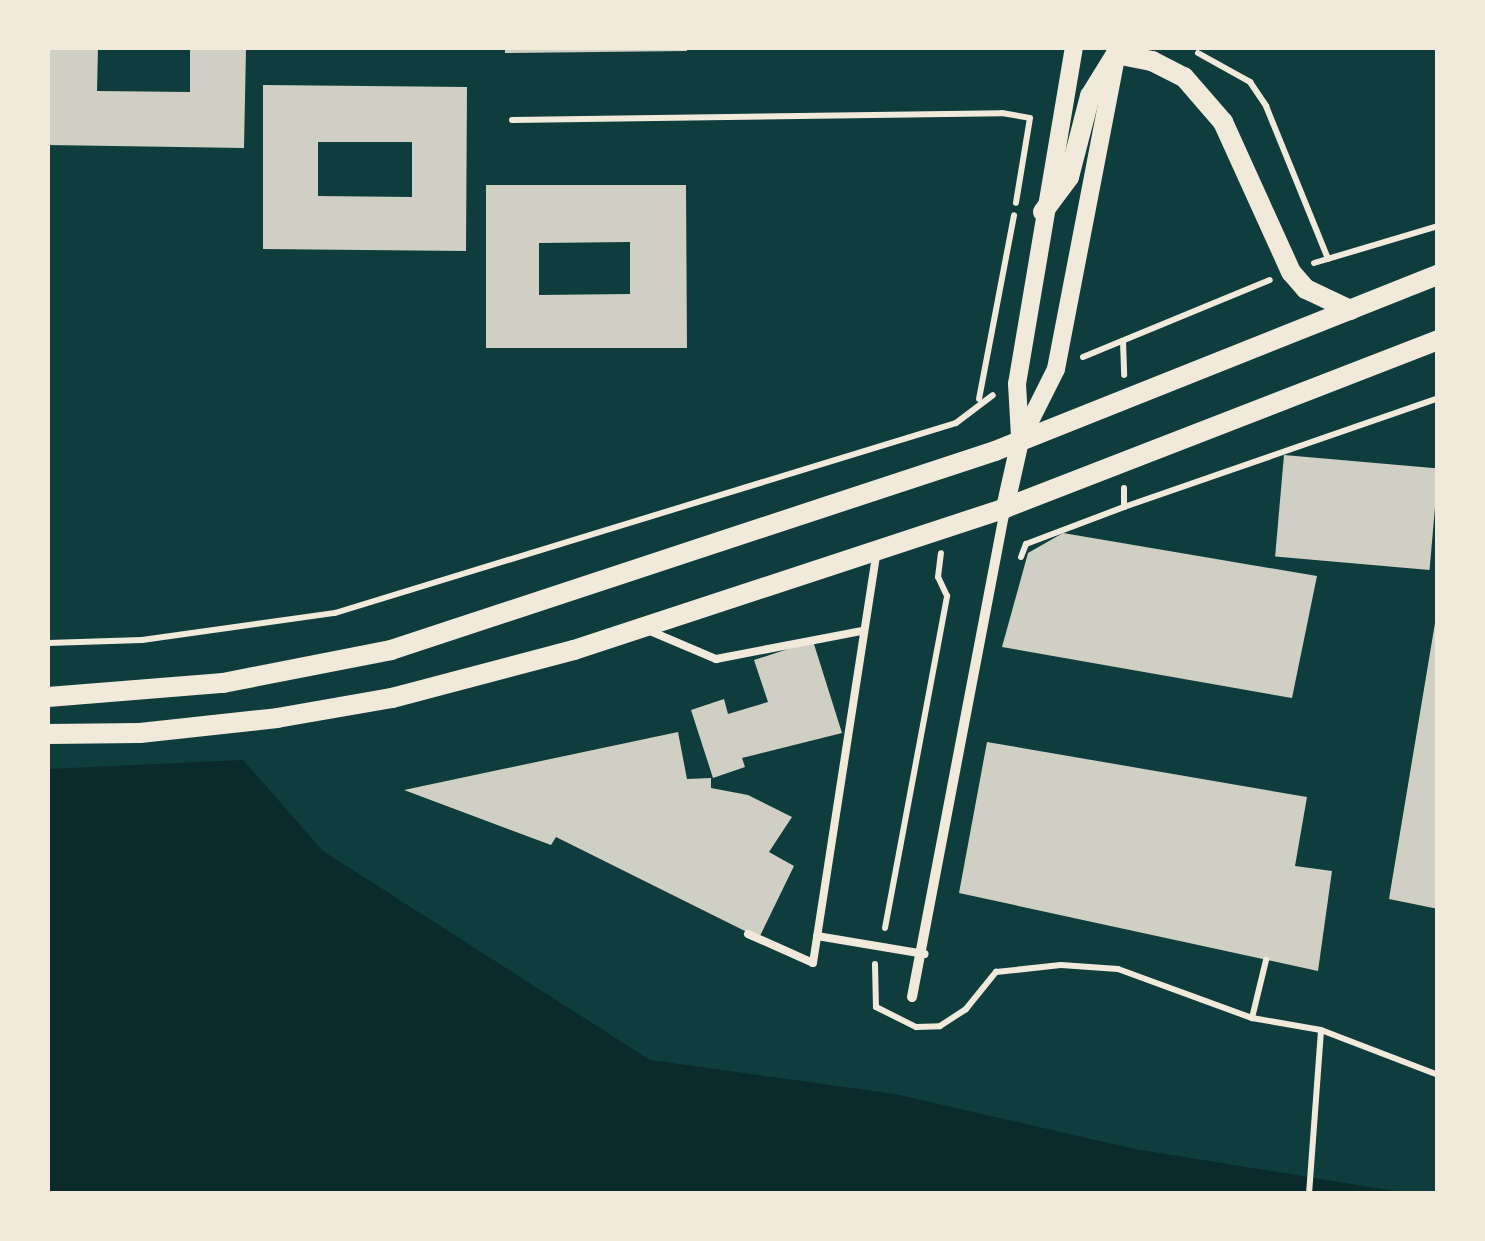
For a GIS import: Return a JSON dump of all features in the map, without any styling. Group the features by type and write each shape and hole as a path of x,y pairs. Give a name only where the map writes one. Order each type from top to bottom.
{"main road":[{"path":"1043,212 1069,177 1090,96 1117,51 1152,61 1205,95 1291,272 1324,301 1350,310"},
{"path":"48,697 222,683 391,650 1020,441 1438,274"},
{"path":"48,734 206,727 372,701 642,628 1005,508 1438,340"}],"street":[{"path":"1020,441 1017,384 1043,212 1074,48"},
{"path":"912,997 924,954 1005,508 1020,441 1056,369 1117,51"}],"lane":[{"path":"748,934 813,963 877,551"},
{"path":"642,628 716,658 862,630"},
{"path":"816,936 924,954"}],"path":[{"path":"1185,48 1250,82 1307,196 1328,259"},
{"path":"48,643 142,640 336,613 956,423 979,400 1030,118 512,120"},
{"path":"1095,352 1291,272 1438,226"},
{"path":"1124,507 1438,398"},
{"path":"951,465 956,423"},
{"path":"945,526 938,577 947,596 872,973 876,1007 916,1026 940,1026 966,1009 996,972 1061,965 1118,969 1252,1018 1321,1030 1438,1075"},
{"path":"1252,1018 1266,960"},
{"path":"1309,1194 1321,1030"}],"water":[{"path":"243,760 323,851 650,1060 895,1094 1135,1149 1407,1193 48,1193 48,769"}],"building":[{"path":"48,48 98,48 97,91 190,92 190,48 246,48 244,148 48,145"},
{"path":"505,48 686,48 687,51 505,53"},
{"path":"263,85 467,87 466,251 263,249","holes":["318,142 412,142 412,197 318,196"]},
{"path":"486,185 686,185 687,348 486,348","holes":["630,242 630,294 539,295 539,243"]},
{"path":"1284,455 1438,468 1430,570 1275,557"},
{"path":"1063,533 1317,576 1292,698 1002,647 1028,553"},
{"path":"1438,623 1438,909 1389,899"},
{"path":"813,641 842,733 742,758 745,767 713,778 691,710 724,699 728,714 768,702 754,660"},
{"path":"678,732 687,779 711,778 711,788 748,795 792,817 769,852 794,866 759,938 556,837 551,845 404,790"},
{"path":"987,742 1307,797 1295,866 1332,871 1318,971 959,893"}]}
